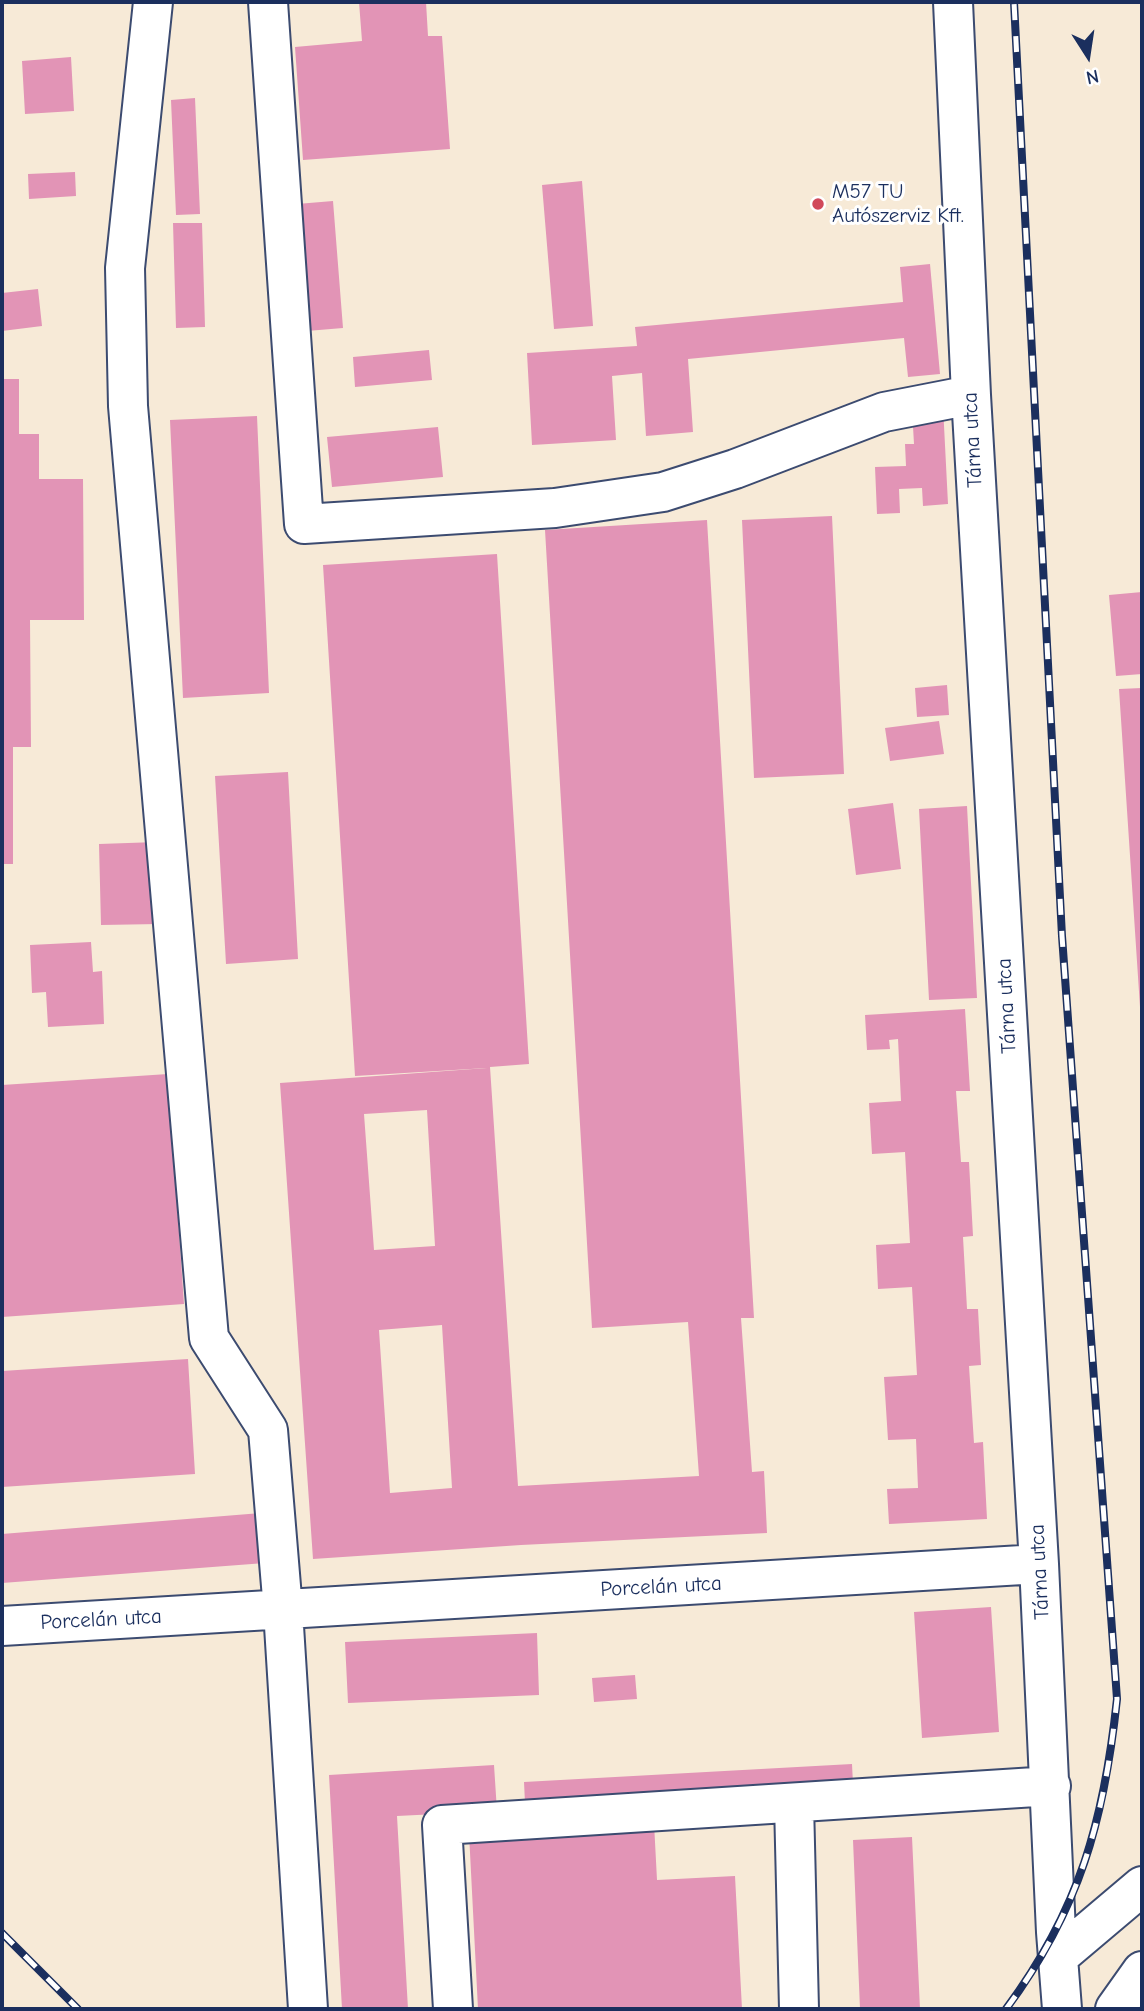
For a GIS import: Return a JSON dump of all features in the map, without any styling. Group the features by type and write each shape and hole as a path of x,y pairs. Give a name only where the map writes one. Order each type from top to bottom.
{"street":[{"path":"153,2 125,268 128,406 209,1338 268,1430 283,1610 309,2009"},
{"path":"268,2 304,524 555,508 663,492 735,469 884,412 971,395"},
{"name":"Tárna utca","path":"953,2 971,395 1040,1564 1062,2009"},
{"name":"Porcelán utca","path":"2,1626 1040,1564"},
{"path":"453,2009 442,1825 1051,1786"},
{"path":"794,1803 799,2009"},
{"path":"1058,1957 1142,1886"},
{"path":"1115,2009 1142,1971"}],"building":[{"path":"359,2 426,2 428,36 442,36 450,149 303,160 295,47 362,41"},
{"path":"71,57 74,111 25,114 22,61"},
{"path":"195,98 200,214 176,215 171,100"},
{"path":"75,172 76,196 29,199 28,174"},
{"path":"582,181 593,326 554,329 542,185"},
{"path":"333,201 343,328 307,331 297,204"},
{"path":"173,223 202,223 205,327 176,328"},
{"path":"930,264 940,374 908,377 904,338 688,359 693,432 646,436 642,373 612,376 616,440 532,445 527,353 637,346 635,327 903,302 900,267"},
{"path":"38,289 42,326 2,331 2,293"},
{"path":"429,350 432,380 355,387 353,357"},
{"path":"2,379 19,379 19,434 39,434 39,479 83,479 84,620 30,620 31,747 13,747 13,864 2,864"},
{"path":"943,406 948,504 923,506 922,488 899,489 900,513 877,514 875,467 906,466 905,444 914,444 912,409"},
{"path":"257,416 269,693 183,698 170,420"},
{"path":"438,427 443,477 332,487 327,437"},
{"path":"832,516 844,774 754,778 742,520"},
{"path":"707,520 754,1318 741,1318 752,1472 764,1471 767,1533 313,1559 280,1083 487,1068 355,1076 323,565 497,554 529,1064 490,1067 518,1486 699,1476 688,1322 592,1328 545,530","holes":["427,1110 435,1246 374,1250 364,1114","442,1325 452,1488 390,1493 379,1330"]},
{"path":"1142,592 1142,674 1116,676 1109,595"},
{"path":"947,685 949,715 917,717 915,688"},
{"path":"1142,688 1142,1007 1140,1007 1119,689"},
{"path":"939,721 944,754 890,761 885,728"},
{"path":"288,772 298,959 226,964 215,776"},
{"path":"893,803 901,869 856,875 848,809"},
{"path":"967,806 977,998 929,1000 919,809"},
{"path":"157,842 159,924 101,925 99,844"},
{"path":"91,942 93,972 102,971 104,1024 48,1027 46,992 32,993 30,945"},
{"path":"965,1009 970,1091 956,1091 961,1162 969,1162 973,1236 963,1237 967,1309 978,1309 981,1365 969,1366 974,1443 983,1442 987,1519 889,1524 887,1489 918,1488 916,1439 888,1440 884,1377 917,1375 912,1287 878,1289 876,1245 910,1243 905,1152 872,1154 869,1103 901,1101 898,1039 889,1040 890,1049 867,1050 865,1015"},
{"path":"168,1074 184,1304 2,1317 2,1085"},
{"path":"188,1359 195,1474 2,1487 2,1371"},
{"path":"261,1513 265,1563 2,1583 2,1534"},
{"path":"991,1607 999,1732 922,1738 914,1612"},
{"path":"537,1633 539,1695 348,1703 345,1642"},
{"path":"635,1675 637,1699 594,1702 592,1678"},
{"path":"852,1764 853,1784 525,1803 524,1782"},
{"path":"494,1765 497,1811 397,1816 408,2009 342,2009 329,1775"},
{"path":"654,1823 657,1880 735,1876 742,2009 478,2009 469,1833"},
{"path":"912,1837 920,2009 860,2009 853,1840"}],"railway":[{"path":"1006,2009 1053,1936 1084,1862 1105,1785 1117,1699 1062,936 1014,2"},
{"path":"2,1933 78,2009"}],"place":[{"name":"M57 TU Autószerviz Kft.","path":"818,204"}]}
